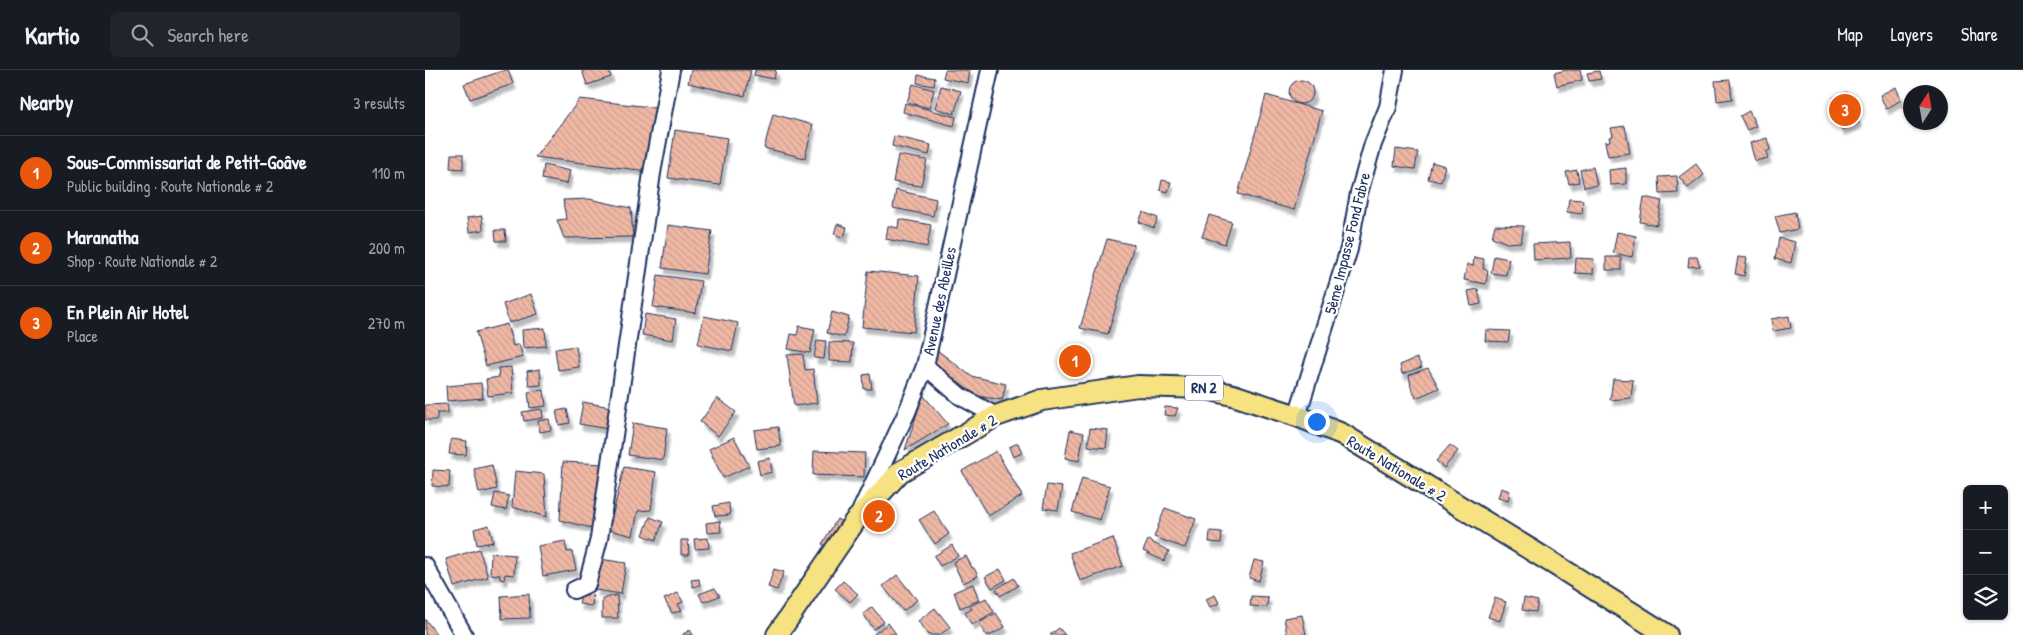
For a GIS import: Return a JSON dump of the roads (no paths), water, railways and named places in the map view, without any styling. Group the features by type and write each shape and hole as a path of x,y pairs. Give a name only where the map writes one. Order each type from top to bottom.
{"main road":[{"name":"Route Nationale # 2","path":"777,635 855,521 900,472 996,416 1042,400 1138,386 1203,388 1233,395 1297,416 1341,434 1667,635"}],"street":[{"path":"574,590 587,584 599,539 652,173 671,70"},
{"name":"Avenue des Abeilles","path":"855,521 907,412 925,366 990,70"},
{"name":"5ème Impasse Fond Fabre","path":"1297,416 1349,249 1359,193 1373,144 1388,107 1395,70"},
{"path":"925,366 960,396 996,416"},
{"path":"425,566 464,635"}],"place":[{"name":"En Plein Air Hotel","path":"1845,110"},
{"name":"Sous-Commissariat de Petit-Goâve","path":"1075,361"},
{"name":"Maranatha","path":"879,516"}]}
